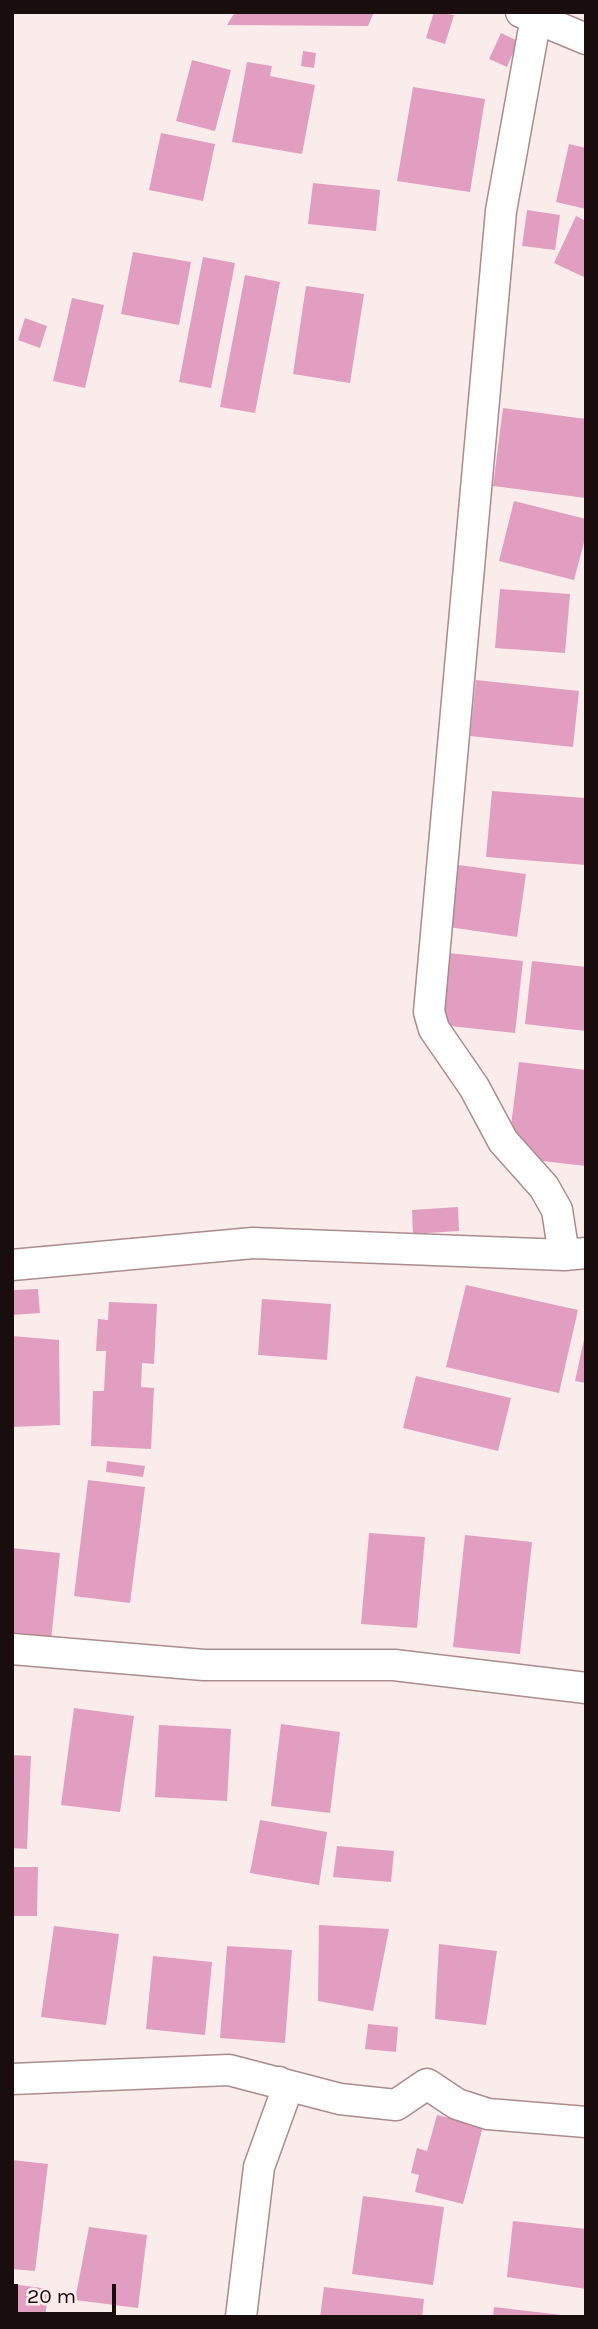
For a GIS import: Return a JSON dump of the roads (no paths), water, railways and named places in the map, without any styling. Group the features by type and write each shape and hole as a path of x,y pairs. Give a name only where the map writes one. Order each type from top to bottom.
{"street":[{"path":"12,1265 253,1243 575,1254 557,1210 544,1187 503,1141 474,1087 433,1030 429,1012 501,211 528,15 580,28"},
{"path":"12,1649 204,1665 394,1665 586,1688"},
{"path":"12,2078 229,2070 340,2099 396,2105 427,2084 457,2104 488,2114 586,2122"},
{"path":"241,2317 259,2167 285,2095 279,2082"}]}
